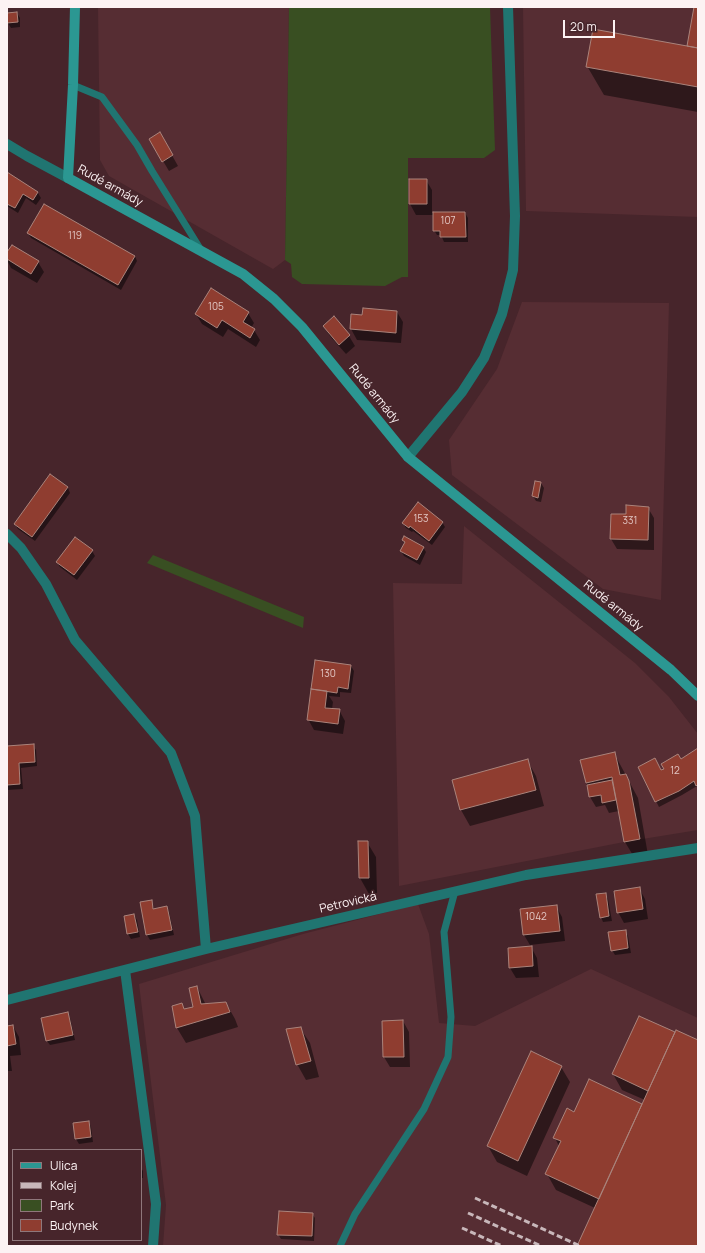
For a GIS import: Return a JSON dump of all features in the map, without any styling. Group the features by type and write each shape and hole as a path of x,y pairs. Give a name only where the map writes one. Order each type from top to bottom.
{"main road":[{"path":"68,178 75,7"},
{"name":"Rudé armády","path":"68,178 244,274 274,299 302,326 408,457 671,670 698,696"}],"street":[{"path":"408,457 462,392 484,358 502,314 514,270 515,216 508,7"},
{"name":"Rudé armády","path":"7,144 68,178"},
{"path":"7,534 21,548 46,584 75,640 171,753 195,816 206,949"},
{"name":"Petrovická","path":"7,1000 206,949 526,875 698,848"},
{"path":"125,970 156,1204 153,1246"}],"lane":[{"path":"73,85 102,97 137,145 201,251"},
{"path":"340,1246 355,1214 424,1109 448,1057 451,1017 444,932 455,891"}],"shaded area":[{"path":"98,7 289,7 285,260 273,269 109,176 100,160"},
{"path":"523,7 698,7 698,217 526,211"},
{"path":"522,302 669,303 661,600 603,589 452,475 449,440 497,369"},
{"path":"464,526 635,663 669,697 698,734 698,830 624,842 399,886 393,583 462,584"},
{"path":"418,904 429,934 439,1023 475,1026 591,969 698,1018 698,1246 163,1246 166,1205 139,984 303,934"}],"green space":[{"path":"289,7 490,7 495,150 484,158 408,158 408,277 402,277 385,286 302,284 292,277 291,264 285,260"},
{"path":"153,555 304,617 303,628 147,563"}],"building":[{"path":"694,7 698,7 698,48 687,46"},
{"path":"17,12 18,22 7,23 7,13"},
{"path":"593,29 698,48 698,87 586,67"},
{"path":"160,132 173,155 162,162 149,139"},
{"path":"7,172 38,192 33,200 23,194 15,208 7,204"},
{"path":"409,179 427,179 427,204 409,204"},
{"path":"44,204 135,256 118,285 27,233"},
{"path":"433,212 465,212 466,237 440,237 440,231 433,231"},
{"path":"12,245 39,261 31,274 7,259 7,252"},
{"path":"211,288 249,312 243,322 255,329 250,338 222,320 217,328 195,314"},
{"path":"363,308 397,311 396,333 350,329 351,314 362,315"},
{"path":"334,316 350,335 339,345 323,326"},
{"path":"50,474 68,487 32,537 14,524"},
{"path":"535,481 541,482 538,498 532,496"},
{"path":"418,502 443,522 429,541 410,526 409,528 402,523"},
{"path":"626,505 649,507 648,540 610,539 611,514 626,514"},
{"path":"404,536 424,547 417,560 400,551 405,542 402,540"},
{"path":"75,537 93,550 74,575 56,562"},
{"path":"315,660 351,665 348,689 338,687 337,693 311,689"},
{"path":"311,689 327,691 325,708 340,709 338,724 307,720"},
{"path":"34,744 35,762 19,763 20,784 7,785 7,746"},
{"path":"698,748 698,784 696,786 694,781 679,791 655,802 638,767 655,758 661,770 664,769 661,764 678,754 681,759"},
{"path":"615,752 620,775 626,774 629,781 640,839 624,842 612,777 586,783 580,760"},
{"path":"528,759 536,790 460,810 452,780"},
{"path":"612,780 616,800 602,803 601,795 589,797 587,785"},
{"path":"358,841 368,841 369,878 359,878"},
{"path":"640,887 643,909 617,913 614,891"},
{"path":"606,893 609,916 600,918 596,894"},
{"path":"152,900 153,909 167,906 172,930 146,935 140,902"},
{"path":"557,905 560,931 523,935 520,909"},
{"path":"134,914 138,932 127,934 124,916"},
{"path":"626,930 628,948 611,951 608,932"},
{"path":"532,946 533,966 509,968 508,948"},
{"path":"197,986 201,1004 226,1002 230,1012 176,1028 172,1006 182,1003 184,1009 193,1007 189,988"},
{"path":"68,1012 73,1035 46,1041 41,1018"},
{"path":"639,1016 675,1032 648,1091 612,1074"},
{"path":"403,1020 404,1057 383,1057 382,1021"},
{"path":"13,1025 16,1044 7,1046 7,1026"},
{"path":"301,1027 311,1061 296,1065 286,1029"},
{"path":"676,1030 698,1040 698,1246 577,1246"},
{"path":"531,1051 562,1066 518,1161 487,1146"},
{"path":"589,1079 642,1104 599,1199 545,1174 561,1141 553,1138 567,1108 574,1112"},
{"path":"89,1121 91,1137 75,1139 73,1123"},
{"path":"279,1211 313,1213 312,1236 277,1235"}],"railway":[{"path":"475,1198 580,1246"},
{"path":"468,1213 541,1246"},
{"path":"462,1228 502,1246"}]}
